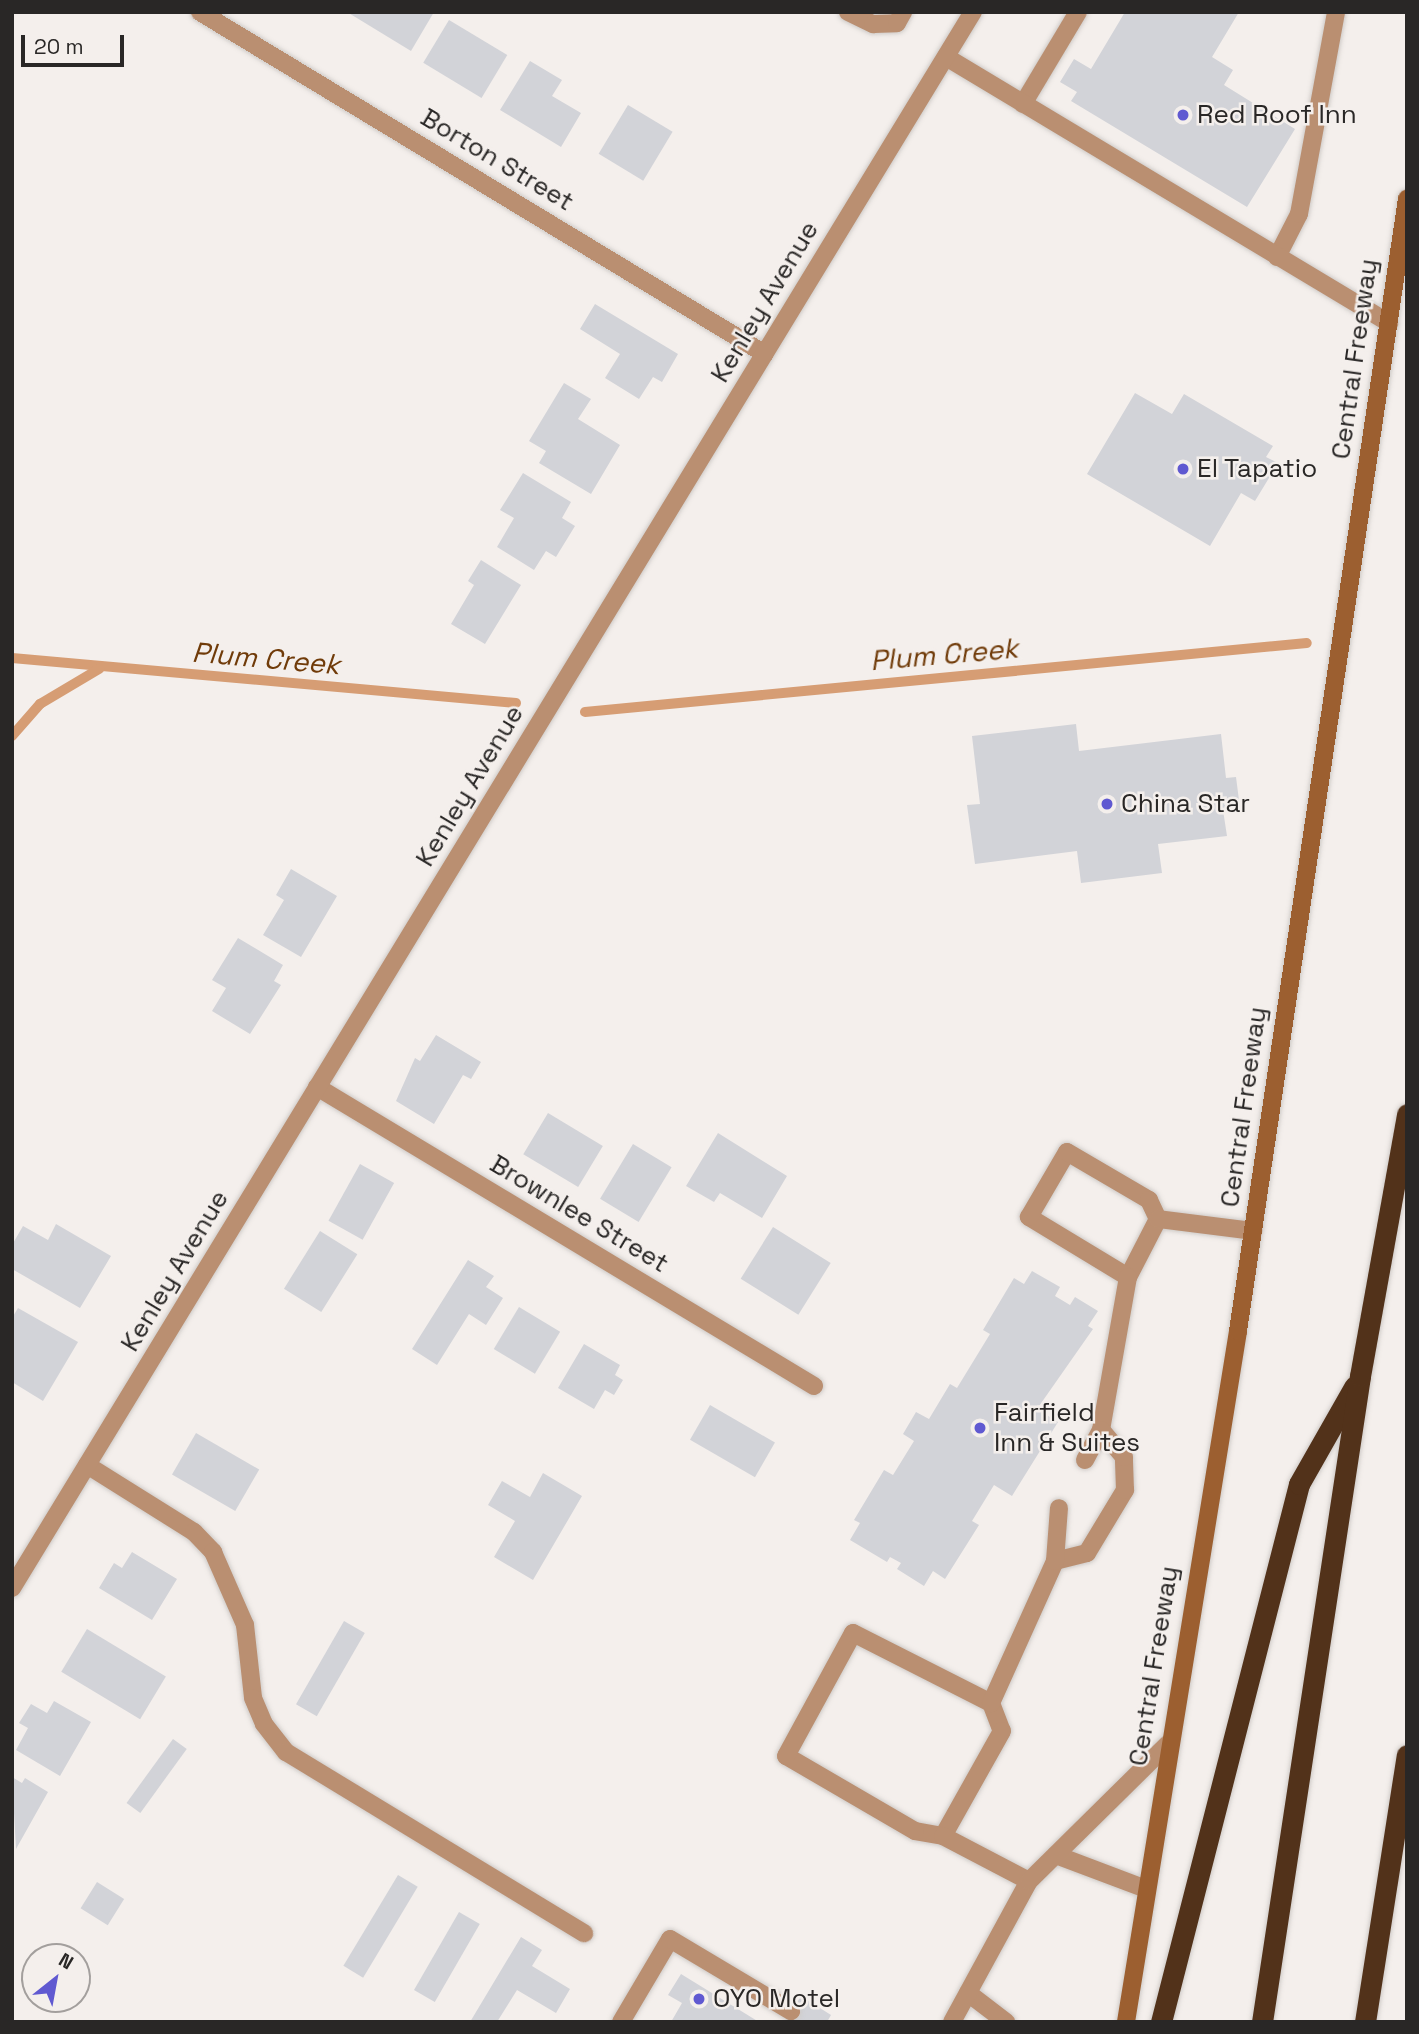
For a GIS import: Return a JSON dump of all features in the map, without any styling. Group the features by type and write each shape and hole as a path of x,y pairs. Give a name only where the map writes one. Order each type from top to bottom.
{"highway":[{"path":"1262,2022 1360,1376 1407,1114"},
{"path":"1161,2022 1298,1484 1360,1376"},
{"path":"1365,2022 1407,1755"}],"main road":[{"name":"Central Freeway","path":"1126,2022 1168,1744 1253,1231 1407,198"}],"street":[{"name":"Borton Street","path":"200,12 765,354"},
{"path":"848,12 873,24 897,23 903,12"},
{"name":"Kenley Avenue","path":"12,1588 973,12"},
{"path":"1023,104 1078,12"},
{"path":"1277,257 1299,214 1336,12"},
{"path":"946,57 1389,323"},
{"name":"Brownlee Street","path":"317,1087 814,1386"},
{"path":"1128,1278 1028,1217 1067,1152 1149,1200 1158,1219"},
{"path":"1158,1219 1253,1231"},
{"path":"1085,1460 1101,1430 1128,1278 1158,1219"},
{"path":"1055,1561 1087,1553 1125,1490 1124,1457 1101,1430"},
{"path":"87,1465 194,1532 213,1552 245,1625 253,1698 264,1724 286,1752 584,1933"},
{"path":"991,1703 1055,1561 1059,1508"},
{"path":"943,1836 1002,1731 991,1703 853,1633 786,1756 915,1831 943,1836 1029,1881"},
{"path":"951,2022 1029,1881 1168,1744"},
{"path":"1056,1855 1146,1889"},
{"path":"621,2022 670,1938 792,2011"},
{"path":"968,1993 1006,2022"}],"building":[{"path":"347,12 434,12 411,51"},
{"name":"Red Roof Inn","path":"1125,12 1239,12 1212,57 1233,70 1224,85 1295,129 1247,207 1071,101 1077,92 1060,82 1074,59 1091,69"},
{"path":"449,20 507,55 482,98 423,63"},
{"path":"530,61 562,80 552,96 581,113 561,147 500,110"},
{"path":"628,105 673,132 643,181 599,154"},
{"path":"595,304 678,354 662,382 653,377 639,399 605,378 620,354 580,329"},
{"path":"564,383 591,399 578,419 620,445 591,494 539,463 546,451 529,441"},
{"name":"El Tapatio","path":"1135,393 1172,414 1184,394 1273,446 1266,457 1278,463 1255,501 1241,493 1210,546 1087,474"},
{"path":"523,473 571,502 562,518 575,526 556,557 546,551 534,570 497,547 514,518 500,510"},
{"path":"481,560 521,585 485,644 451,624 474,585 468,581"},
{"name":"China Star","path":"1076,724 1079,751 1221,734 1226,778 1236,777 1240,808 1223,810 1227,836 1158,844 1162,873 1081,883 1077,851 975,864 967,805 980,804 972,736"},
{"path":"291,869 337,896 301,957 263,935 284,900 276,895"},
{"path":"238,938 283,965 274,981 281,985 250,1034 212,1011 226,988 212,980"},
{"path":"436,1035 481,1062 471,1079 463,1075 434,1124 396,1101 415,1058 420,1061"},
{"path":"548,1113 603,1146 578,1187 523,1154"},
{"path":"718,1133 787,1176 762,1218 720,1193 714,1202 686,1186"},
{"path":"633,1144 672,1167 639,1222 600,1199"},
{"path":"360,1164 394,1183 363,1240 328,1221"},
{"path":"56,1224 111,1256 80,1308 12,1269 12,1245 23,1226 48,1240"},
{"path":"773,1227 831,1263 798,1315 741,1279"},
{"path":"320,1231 357,1254 321,1312 284,1289"},
{"path":"468,1260 494,1276 486,1287 503,1298 486,1325 469,1314 437,1365 412,1349"},
{"name":"Fairfield Inn & Suites","path":"1032,1271 1060,1287 1055,1296 1070,1305 1075,1297 1098,1311 1088,1326 1093,1329 1037,1409 1058,1422 1012,1496 994,1485 972,1521 979,1525 945,1579 933,1571 924,1586 897,1569 901,1563 890,1557 887,1562 850,1540 860,1523 854,1520 884,1470 893,1475 914,1441 903,1434 916,1412 929,1419 950,1384 957,1388 990,1334 983,1330 1014,1278 1024,1284"},
{"path":"519,1307 560,1332 535,1374 494,1349"},
{"path":"18,1308 78,1342 43,1401 12,1382 12,1318"},
{"path":"584,1344 620,1365 615,1375 623,1380 614,1395 605,1390 594,1409 558,1388"},
{"path":"710,1405 775,1442 755,1477 690,1440"},
{"path":"196,1433 259,1470 235,1511 172,1475"},
{"path":"543,1473 582,1496 533,1580 494,1557 515,1521 488,1505 502,1481 530,1497"},
{"path":"132,1552 177,1579 152,1620 99,1588 114,1563 122,1568"},
{"path":"344,1621 365,1633 317,1716 296,1704"},
{"path":"87,1629 166,1676 140,1719 61,1672"},
{"path":"54,1701 91,1722 60,1776 16,1750 28,1728 19,1723 31,1704 47,1713"},
{"path":"173,1739 187,1749 140,1813 127,1803"},
{"path":"12,1777 22,1783 25,1778 48,1792 16,1849"},
{"path":"398,1875 418,1887 363,1978 343,1966"},
{"path":"97,1882 124,1899 108,1925 81,1908"},
{"path":"459,1912 480,1924 435,2002 414,1990"},
{"path":"521,1937 542,1950 532,1966 570,1989 556,2013 517,1990 497,2022 470,2022"},
{"name":"OYO Motel","path":"681,1974 759,2022 671,2022 682,2003 668,1995"},
{"name":"OYO Motel","path":"801,1996 831,2015 827,2022 785,2022"}],"waterway":[{"name":"Plum Creek","path":"585,712 1307,643"},
{"name":"Plum Creek","path":"12,658 516,703"},
{"path":"12,736 40,704 99,669"}],"place":[{"name":"Red Roof Inn","path":"1183,115"},
{"name":"El Tapatio","path":"1183,469"},
{"name":"China Star","path":"1107,804"},
{"name":"Fairfield Inn & Suites","path":"980,1428"},
{"name":"OYO Motel","path":"699,1999"}]}
